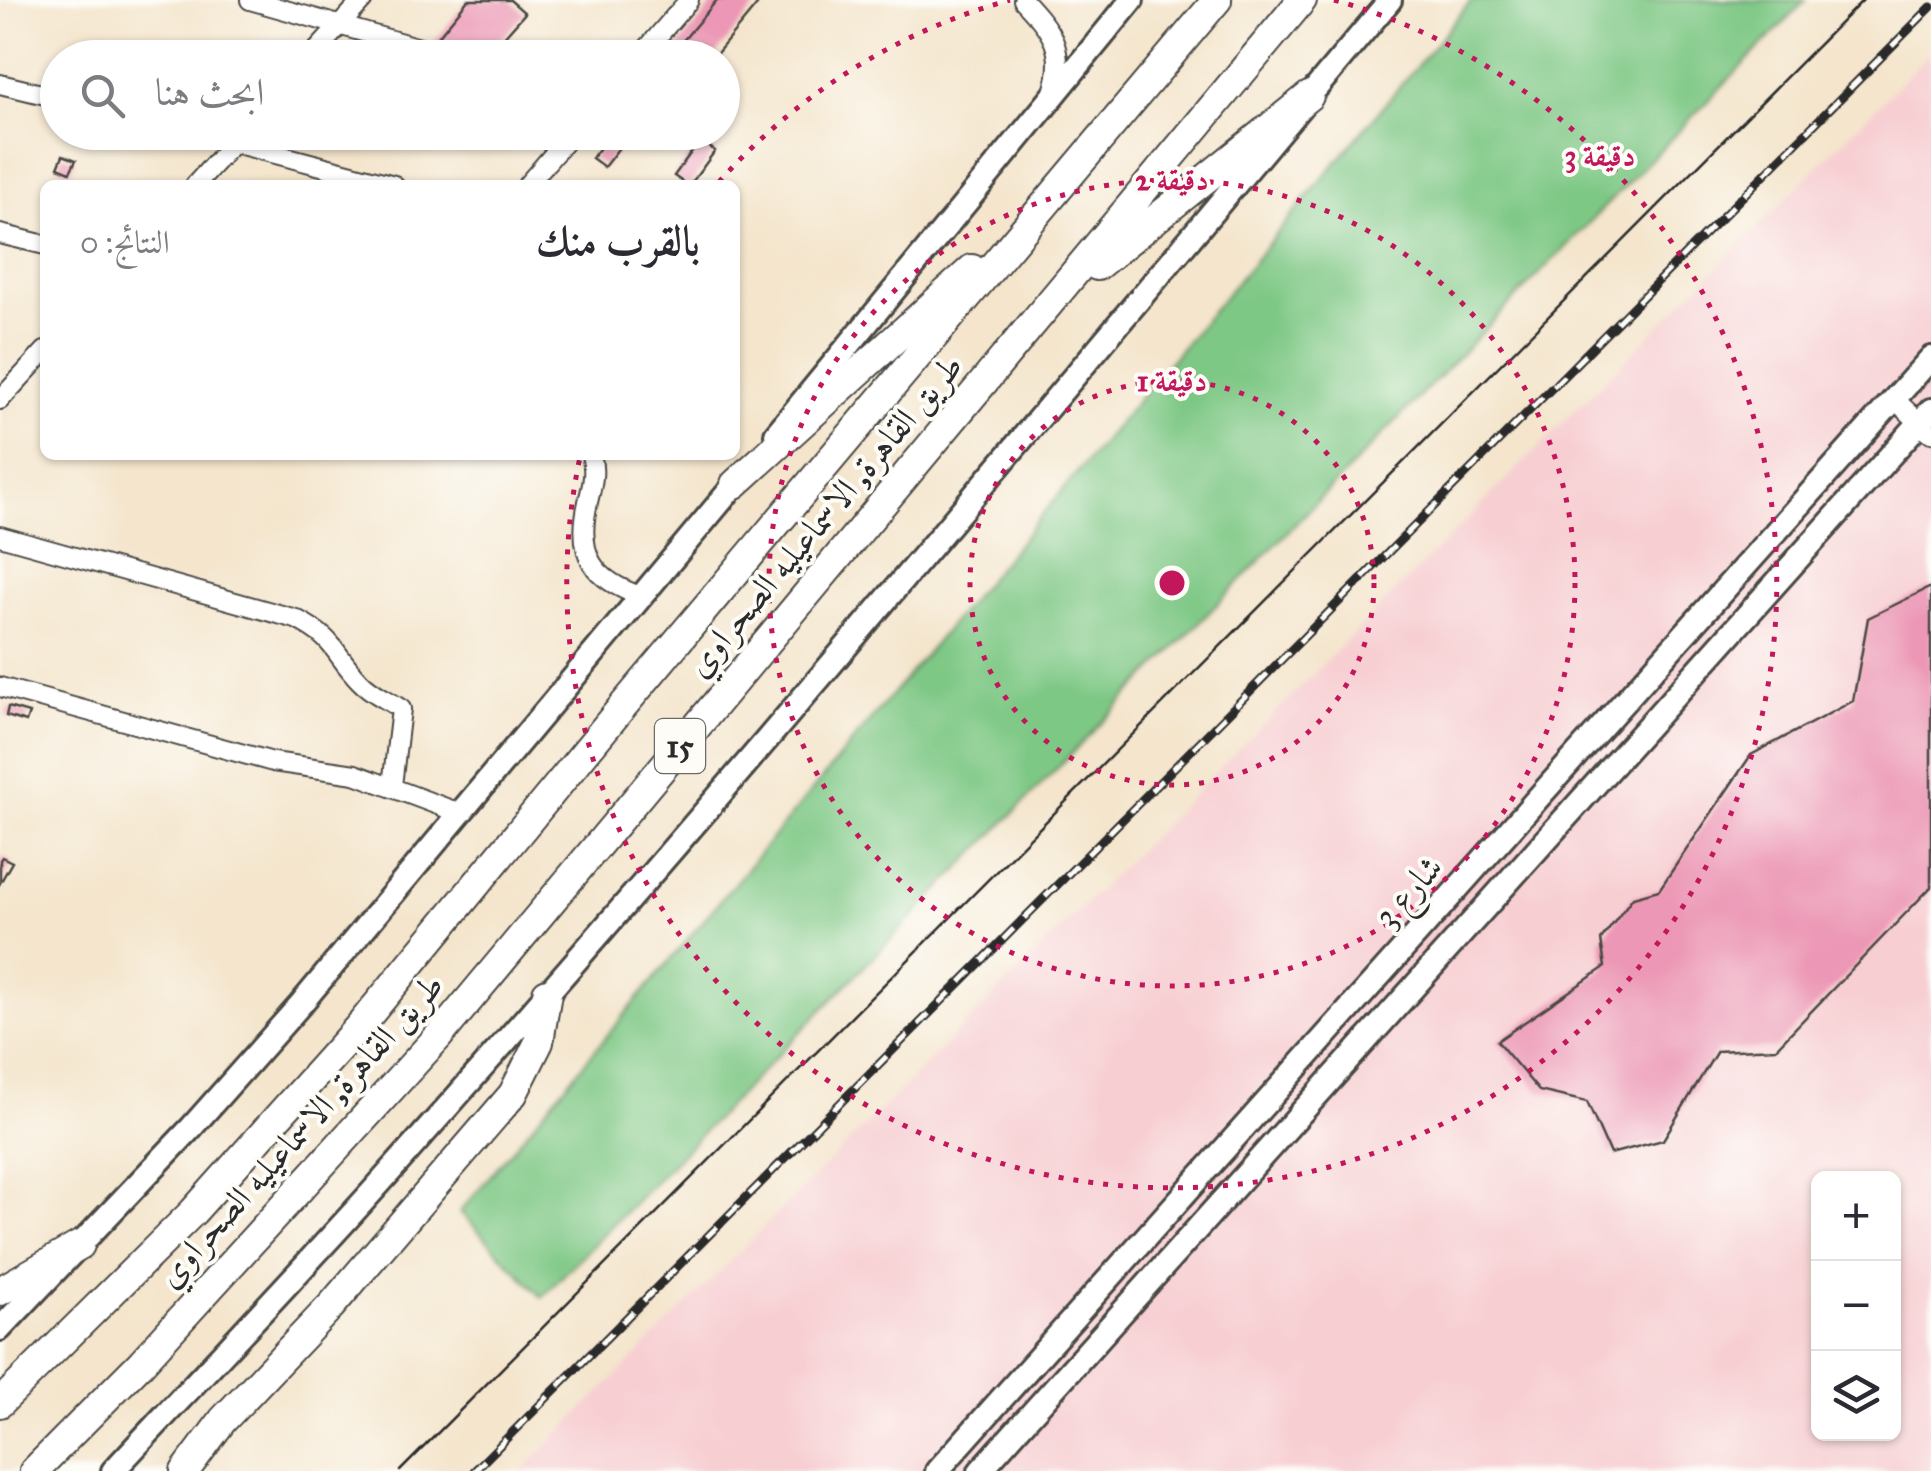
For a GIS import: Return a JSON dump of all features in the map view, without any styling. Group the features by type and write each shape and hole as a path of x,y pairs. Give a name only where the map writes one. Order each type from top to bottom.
{"highway":[{"name":"طريق القاهرة, الاسماعيليه الصحراوي","path":"0,1403 193,1212 363,1022 1218,0"},
{"name":"طريق القاهرة, الاسماعيليه الصحراوي","path":"34,1471 141,1363 438,1037 1302,0"},
{"path":"1049,304 1309,96"},
{"path":"735,484 1051,197"},
{"path":"185,1471 223,1420 331,1306 514,1094 539,1042 547,993"},
{"path":"0,1290 80,1245"}],"main road":[{"path":"0,1329 300,1005 643,597 1132,0"},
{"path":"113,1471 376,1186 547,993 1062,392 1390,0"},
{"name":"شارع 3","path":"937,1471 1894,399 1928,367"},
{"name":"شارع 3","path":"980,1471 1927,422"}],"street":[{"path":"250,0 392,40"},
{"path":"326,40 363,0"},
{"path":"654,40 688,0"},
{"path":"1023,0 1048,29 1058,49 1051,99"},
{"path":"0,84 40,94"},
{"path":"200,180 227,150"},
{"path":"278,150 377,180"},
{"path":"531,180 557,150"},
{"path":"0,234 40,244"},
{"path":"4,391 40,355"},
{"path":"1894,399 1927,422"},
{"path":"591,460 593,482 582,530 585,546 600,576 616,588 643,597"},
{"path":"0,536 296,619 318,630 334,643 360,682 401,709 392,786"},
{"path":"0,687 272,762 355,774 462,814"}],"shaded area":[{"path":"1931,52 1931,1471 522,1471"}],"green space":[{"path":"1472,0 1806,0 542,1297 460,1212"}],"building":[{"path":"468,0 510,0 525,13 501,40 435,40"},
{"path":"717,0 761,0 728,40 684,40"},
{"path":"598,150 617,150 604,167 592,158"},
{"path":"693,150 715,151 694,180 674,176"},
{"path":"63,155 76,160 70,172 58,167"},
{"path":"1931,587 1931,887 1776,1048 1717,1051 1663,1140 1610,1154 1587,1102 1539,1091 1497,1041 1605,967 1601,940 1633,897 1659,890 1751,755 1853,701 1868,618"},
{"path":"8,707 29,713 26,722 6,716"},
{"path":"2,857 12,862 0,883 0,860"}],"tram line":[{"path":"400,1471 1863,0"}],"railway":[{"path":"474,1471 1931,7"}]}
